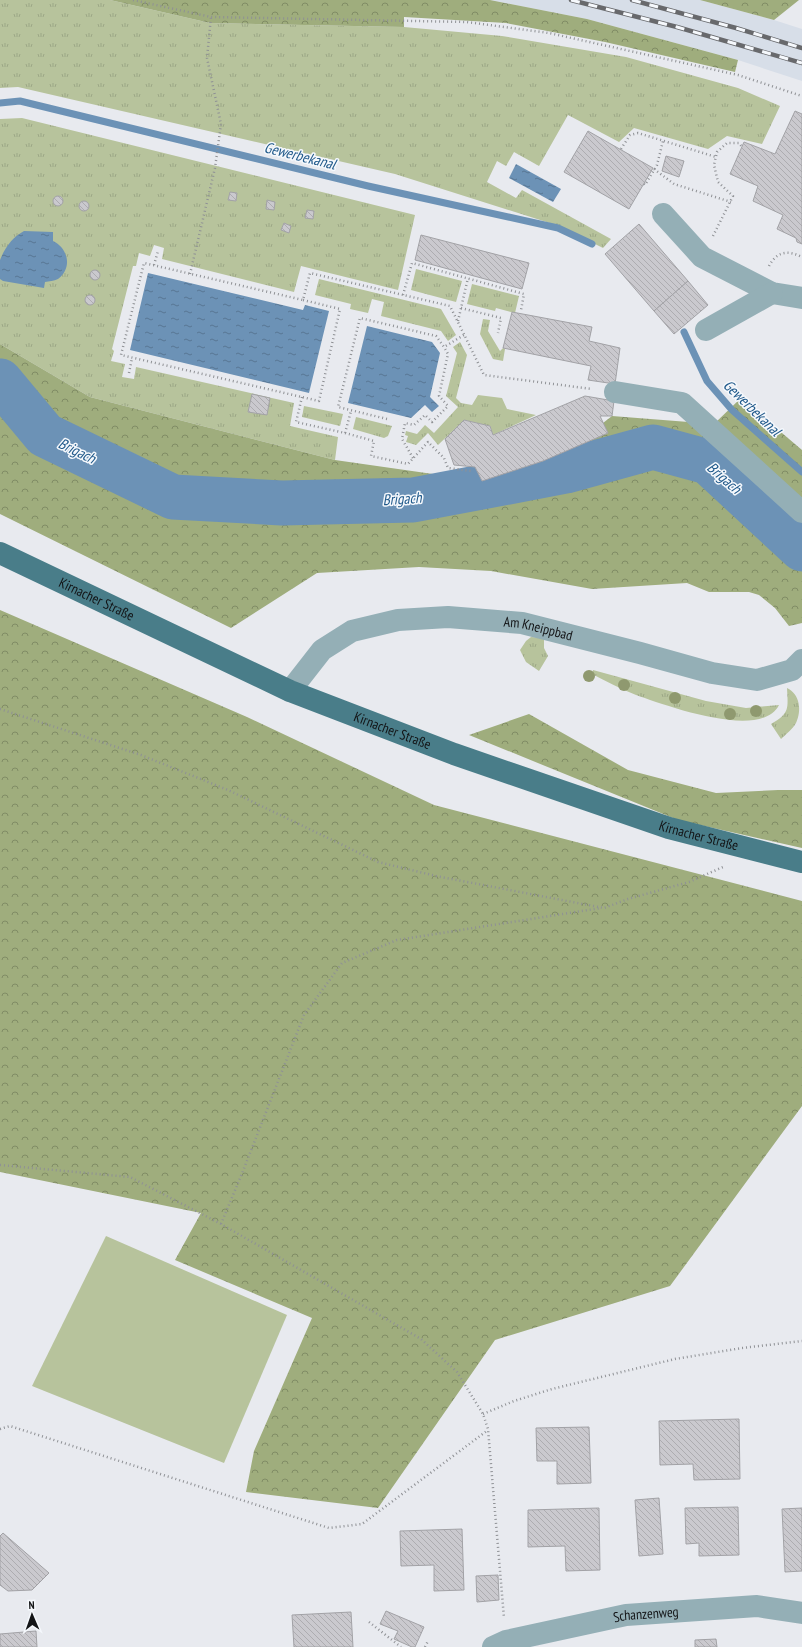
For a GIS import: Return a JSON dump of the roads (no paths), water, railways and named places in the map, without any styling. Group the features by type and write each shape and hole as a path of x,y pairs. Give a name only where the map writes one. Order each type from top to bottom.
{"main road":[{"name":"Kirnacher Straße","path":"0,553 290,691 454,754 669,828 802,862"}],"street":[{"path":"663,214 702,257 766,290 802,298"},
{"path":"706,330 766,290"},
{"path":"615,392 682,403 802,512"},
{"name":"Am Kneippbad","path":"290,691 322,650 352,631 398,620 448,617 522,623 712,673 757,680 792,670 802,660"},
{"name":"Schanzenweg","path":"500,1644 626,1615 757,1606 802,1613"}],"water":[{"path":"516,164 561,189 553,202 509,178"},
{"path":"24,231 53,232 53,241 62,248 67,258 66,269 63,274 56,280 45,282 44,288 3,281 0,279 0,260 2,255 13,239"},
{"path":"148,273 303,310 305,305 329,311 309,393 130,350"},
{"path":"367,326 432,342 440,353 430,397 439,406 432,412 425,405 411,418 348,403"}],"waterway":[{"name":"Gewerbekanal","path":"0,103 20,101 368,186 558,228 592,244"},
{"name":"Gewerbekanal","path":"684,332 707,381 732,410 802,472"},
{"name":"Brigach","path":"0,381 45,435 173,497 282,503 413,500 566,471 653,447 708,462 802,549"}],"railway":[{"path":"571,0 677,27 802,63"},
{"path":"632,0 736,28 802,48"}]}
